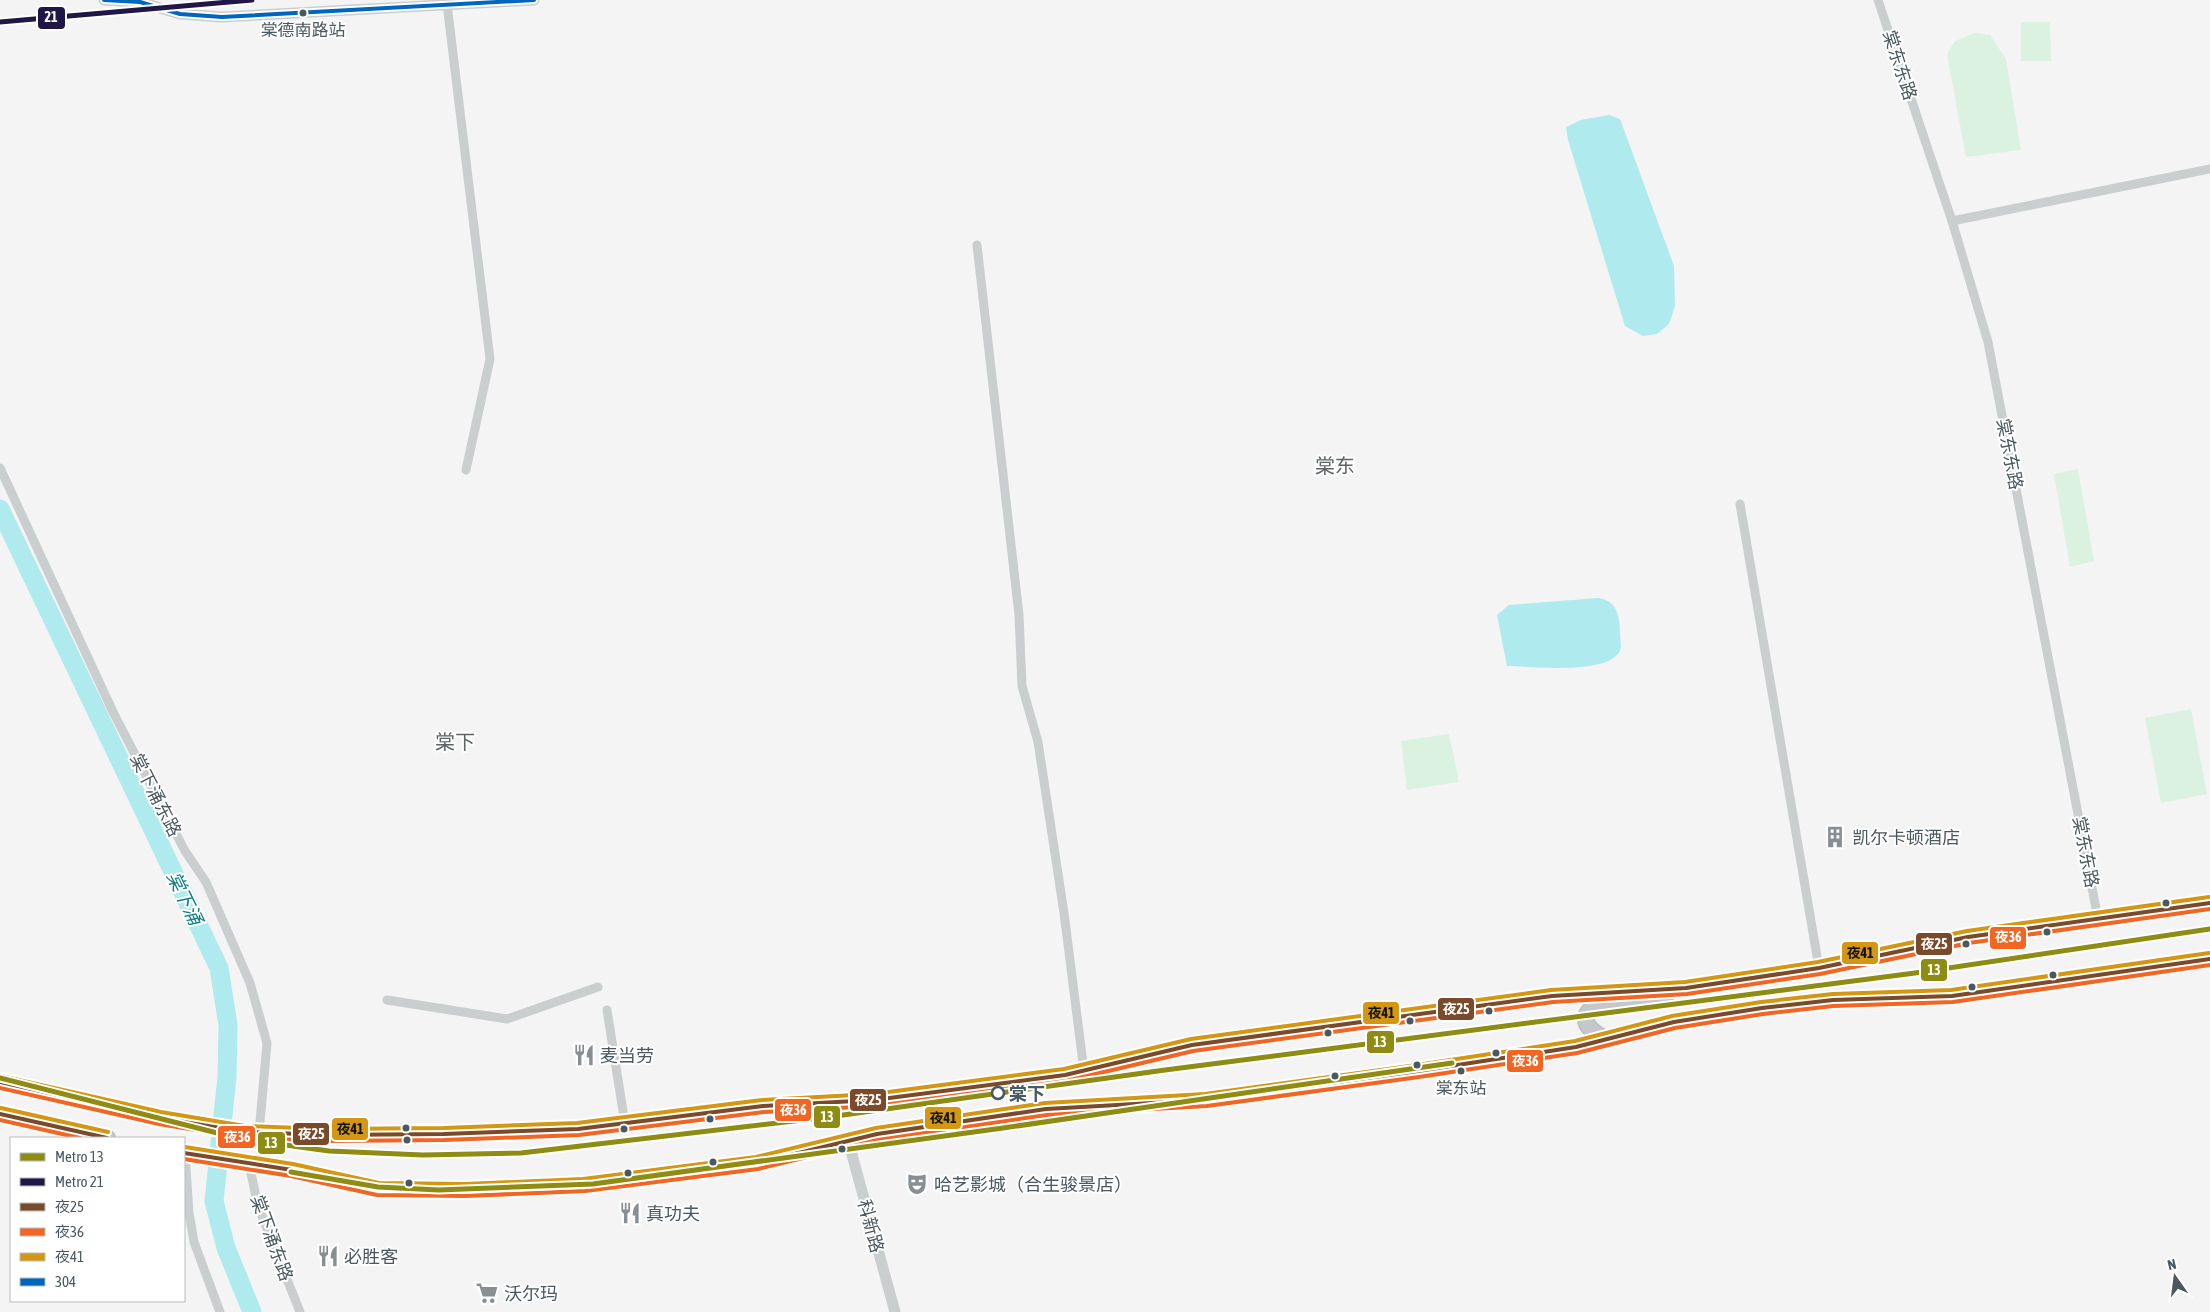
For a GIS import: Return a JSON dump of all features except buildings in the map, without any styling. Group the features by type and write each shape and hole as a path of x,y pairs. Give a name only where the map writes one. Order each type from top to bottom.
{"highway":[{"path":"0,1082 126,1111 200,1126 244,1132 327,1135 488,1133 572,1129 763,1106 917,1096 1084,1071 1192,1045 1371,1019 1552,996 1686,988 1819,968 1941,941 2210,903"},
{"path":"188,1154 292,1170 378,1188 465,1190 544,1188 626,1181 757,1163 848,1140 1046,1109 1206,1100 1418,1071 1568,1048 1682,1020 1762,1008 1833,1000 1952,996 2210,959"},
{"path":"1607,1039 1596,1035 1588,1028 1587,1018 1591,1009 1645,1000 1686,988"},
{"path":"0,1077 22,1087"},
{"path":"3,1116 102,1137"}],"street":[{"path":"104,0 140,2 180,14 205,17 414,3 447,4 534,0"},
{"name":"棠东东路","path":"1878,0 1952,221 1988,342 2098,919"},
{"path":"447,4 490,359 466,470"},
{"path":"1952,221 2210,169"},
{"path":"978,245 1019,615 1022,686 1038,742 1064,913 1084,1071"},
{"name":"棠下涌东路","path":"0,468 114,714 185,851 206,882 250,984 266,1043 259,1133"},
{"path":"1740,504 1819,968"},
{"path":"387,1000 508,1020 598,987"},
{"path":"607,1010 625,1124"},
{"name":"科新路","path":"848,1140 894,1312"},
{"path":"188,1154 188,1213 194,1242 220,1312"},
{"name":"棠下涌东路","path":"244,1163 258,1206 300,1312"}],"green space":[{"path":"2021,22 2050,22 2051,61 2021,61"},
{"path":"1975,33 1990,35 2006,59 2021,150 1966,157 1947,54 1955,41"},
{"path":"2078,469 2094,561 2070,567 2054,474"},
{"path":"2191,709 2207,794 2161,803 2145,718"},
{"path":"1449,734 1459,782 1407,790 1401,741"}],"water":[{"path":"1609,115 1620,119 1674,266 1675,306 1669,324 1657,334 1643,336 1625,326 1568,140 1566,127 1581,120"},
{"path":"1598,598 1606,600 1616,609 1621,646 1616,656 1605,662 1572,668 1507,666 1497,615 1509,605"}],"waterway":[{"name":"棠下涌","path":"0,509 219,968 228,1025 227,1077 214,1201 226,1248 252,1312"}],"metro line":[{"name":"21","path":"0,22 252,0"},
{"name":"13","path":"0,1078 241,1139 329,1151 423,1155 521,1153 829,1117 1165,1070 1915,973 2210,929"},
{"name":"13","path":"291,1172 378,1187 439,1190 593,1184 1003,1128 1452,1063"}],"transit line":[{"name":"304","path":"104,0 140,2 180,14 222,17 534,0"},
{"name":"夜41","path":"1,1076 161,1112 245,1126 327,1129 444,1128 577,1123 762,1100 873,1094 1064,1069 1191,1039 1551,990 1685,982 1818,962 1967,931 2209,897"},
{"name":"夜25","path":"0,1082 160,1118 244,1132 327,1135 444,1134 578,1129 763,1106 874,1100 1065,1075 1192,1045 1552,996 1686,988 1819,968 1968,937 2210,903"},
{"name":"夜36","path":"0,1088 159,1124 244,1138 327,1141 444,1140 579,1135 764,1112 875,1106 1066,1081 1193,1051 1553,1002 1687,994 1820,974 1969,943 2210,909"},
{"name":"夜41","path":"185,1147 293,1164 379,1183 465,1184 583,1179 756,1157 876,1128 1045,1103 1205,1094 1417,1065 1575,1041 1672,1016 1761,1002 1833,994 1951,990 2209,953"},
{"name":"夜25","path":"185,1153 292,1170 378,1189 465,1190 584,1185 757,1163 877,1134 1046,1109 1206,1100 1418,1071 1576,1047 1674,1022 1762,1008 1833,1000 1952,996 2210,959"},
{"name":"夜36","path":"185,1159 291,1176 377,1195 465,1196 585,1191 758,1169 878,1140 1047,1115 1207,1106 1419,1077 1577,1053 1675,1028 1763,1014 1833,1006 1953,1002 2210,965"},
{"name":"夜41","path":"1,1108 108,1132"},
{"name":"夜25","path":"0,1114 103,1137"},
{"name":"夜36","path":"0,1120 76,1137"}],"place":[{"name":"棠德南路站","path":"303,13"},
{"name":"凯尔卡顿酒店","path":"1835,837"},
{"name":"麦当劳","path":"584,1055"},
{"name":"棠东站","path":"1461,1071"},
{"name":"棠下","path":"998,1093"},
{"name":"哈艺影城（合生骏景店）","path":"917,1184"},
{"name":"真功夫","path":"630,1213"},
{"name":"必胜客","path":"328,1256"},
{"name":"沃尔玛","path":"487,1293"}],"district":[{"name":"棠东","path":"1335,465"},
{"name":"棠下","path":"455,741"}]}
